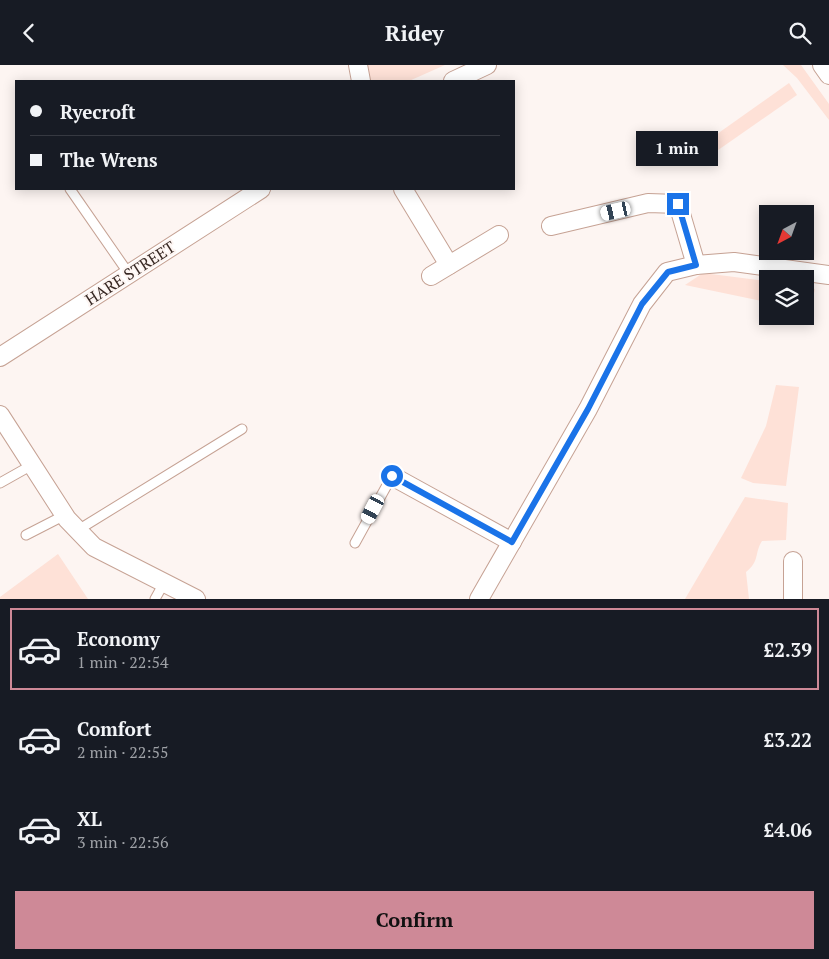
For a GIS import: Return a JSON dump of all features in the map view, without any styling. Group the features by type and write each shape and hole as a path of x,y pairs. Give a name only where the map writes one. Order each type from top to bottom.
{"street":[{"path":"358,65 361,80"},
{"path":"455,80 487,65"},
{"path":"822,65 829,75"},
{"name":"HARE STREET","path":"0,357 259,190"},
{"path":"404,190 449,265"},
{"path":"551,226 648,203 678,204 696,265"},
{"path":"431,276 499,235"},
{"path":"479,599 588,409 642,304 668,272 696,265 734,262 829,275"},
{"path":"0,415 65,515 94,547 196,599"},
{"path":"392,476 512,542"},
{"path":"793,599 794,561"}],"lane":[{"path":"71,190 129,274"},
{"path":"78,530 242,429"},
{"path":"0,483 32,465"},
{"path":"355,543 392,476"},
{"path":"26,535 65,515"},
{"path":"155,599 164,583"}],"shaded area":[{"path":"364,65 445,65 411,80 368,80"},
{"path":"783,65 801,65 829,104 829,120 797,78"},
{"path":"789,83 797,95 711,155 703,144"},
{"path":"703,273 759,280 759,300 685,285"},
{"path":"776,385 799,387 786,486 753,483 741,478 766,426"},
{"path":"745,497 788,503 786,540 762,541 755,561 746,572 749,599 685,599"},
{"path":"58,554 88,599 0,599 0,597"}],"route":[{"path":"392,476 512,542 588,409 642,304 668,272 696,265 678,204"}]}
